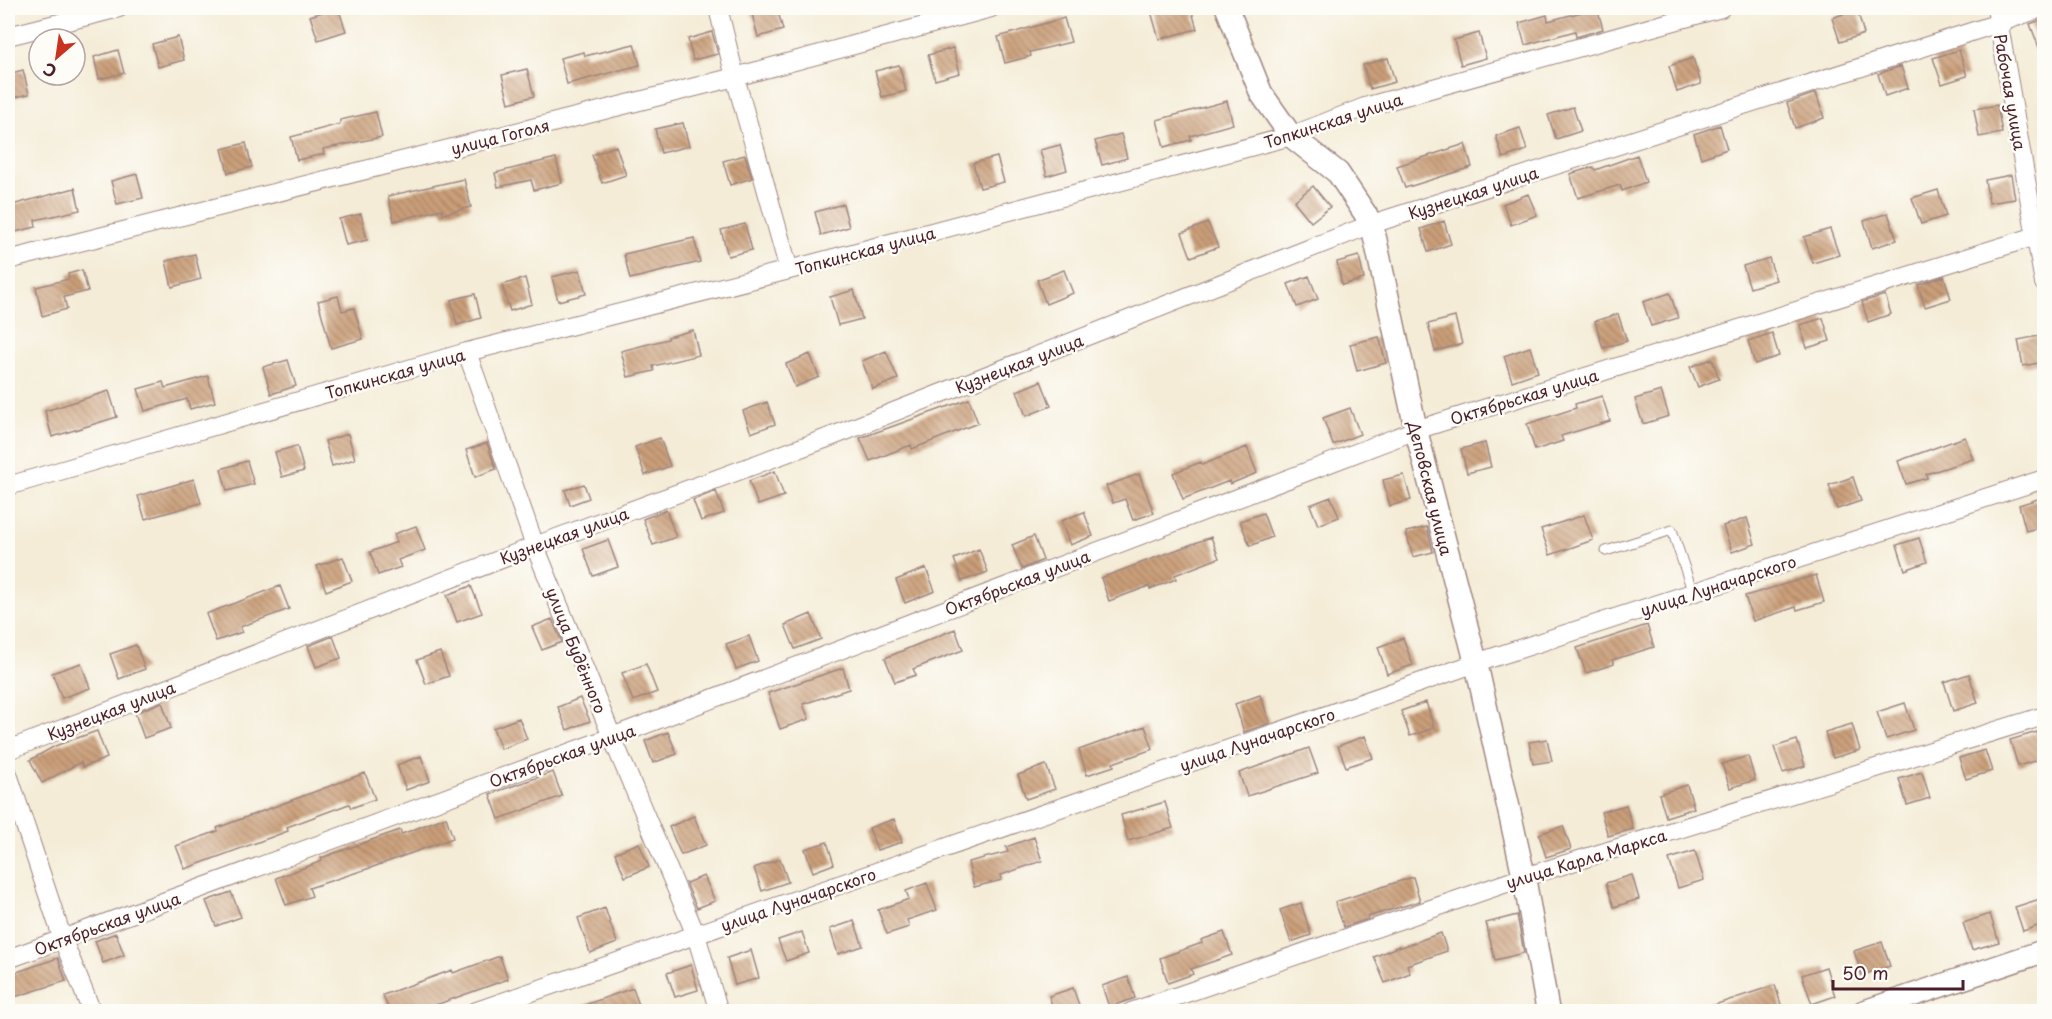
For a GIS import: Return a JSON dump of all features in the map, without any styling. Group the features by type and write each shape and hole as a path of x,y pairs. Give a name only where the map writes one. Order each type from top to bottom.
{"street":[{"path":"8,36 119,8"},
{"path":"718,8 789,270"},
{"name":"улица Гоголя","path":"8,260 735,77 991,8"},
{"name":"Деповская улица","path":"1227,8 1261,93 1291,136 1338,173 1372,224 1416,430 1476,663 1524,877 1548,1011"},
{"name":"Топкинская улица","path":"8,486 467,352 789,270 1291,136 1365,107 1721,8"},
{"name":"Кузнецкая улица","path":"8,750 535,546 831,437 1372,224 1998,15 2041,8"},
{"name":"Рабочая улица","path":"1998,15 2038,211 2036,236 2044,283"},
{"name":"Октябрьская улица","path":"8,959 612,737 1416,430 2036,236"},
{"name":"улица Будённого","path":"467,352 535,546 612,737 696,935 719,1011"},
{"name":"улица Луначарского","path":"474,1011 1476,663 2044,478"},
{"name":"улица Карла Маркса","path":"1131,1011 1524,877 2044,716"},
{"path":"8,774 63,940 92,1011"},
{"path":"1863,1011 2044,951"}],"lane":[{"path":"1606,551 1672,530 1693,593"}],"building":[{"path":"338,8 346,31 318,40 310,16"},
{"path":"777,8 783,30 758,37 751,10"},
{"path":"1150,8 1191,8 1197,29 1159,39"},
{"path":"1597,8 1603,29 1576,37 1575,31 1525,45 1519,23 1547,15 1548,21"},
{"path":"1857,9 1864,34 1840,42 1832,18"},
{"path":"1064,18 1071,42 1030,52 1031,56 1005,63 998,37"},
{"path":"2044,19 2044,58 2043,58 2030,24"},
{"path":"712,32 718,54 693,60 688,39"},
{"path":"1479,33 1486,58 1461,65 1454,40"},
{"path":"178,37 184,60 158,67 152,44"},
{"path":"634,44 640,65 567,84 560,58 584,52 585,56"},
{"path":"953,48 960,73 935,80 928,55"},
{"path":"118,50 124,73 99,79 94,57"},
{"path":"1959,50 1967,76 1942,84 1933,58"},
{"path":"1388,58 1395,82 1370,89 1363,65"},
{"path":"1693,58 1701,84 1677,92 1669,66"},
{"path":"899,65 906,91 882,97 875,71"},
{"path":"1901,66 1908,88 1885,96 1878,74"},
{"path":"527,69 534,96 509,103 502,75"},
{"path":"23,70 29,94 8,99 8,74"},
{"path":"1816,93 1824,118 1795,128 1787,103"},
{"path":"1227,101 1233,124 1190,136 1191,140 1164,147 1157,120"},
{"path":"1997,105 2002,133 1979,137 1974,109"},
{"path":"1573,107 1581,131 1556,139 1548,115"},
{"path":"376,112 382,137 323,149 324,154 297,160 291,137 340,124 340,120"},
{"path":"683,123 689,146 661,153 655,129"},
{"path":"1720,125 1727,149 1701,158 1694,134"},
{"path":"1520,128 1527,150 1503,158 1496,136"},
{"path":"1121,134 1127,158 1102,165 1095,141"},
{"path":"246,143 252,167 228,173 222,149"},
{"path":"1465,144 1472,167 1405,188 1397,166"},
{"path":"1060,145 1067,170 1047,176 1040,150"},
{"path":"616,146 626,175 602,183 592,155"},
{"path":"745,155 752,178 730,185 723,161"},
{"path":"1637,155 1646,182 1622,191 1620,185 1578,198 1570,174 1593,167 1595,170"},
{"path":"997,157 1004,182 980,188 973,163"},
{"path":"556,158 562,183 534,190 531,180 498,187 495,173"},
{"path":"137,174 143,198 117,204 111,181"},
{"path":"2011,175 2015,199 1989,203 1985,180"},
{"path":"464,179 471,207 443,214 442,209 394,221 388,196"},
{"path":"1313,186 1330,207 1311,222 1294,201"},
{"path":"75,188 80,210 35,220 36,227 11,233 8,206"},
{"path":"1938,190 1946,216 1921,224 1912,198"},
{"path":"1528,194 1537,215 1511,225 1503,204"},
{"path":"843,204 849,227 821,235 815,212"},
{"path":"1888,213 1897,240 1872,248 1864,221"},
{"path":"361,214 367,240 346,245 339,219"},
{"path":"1444,221 1451,244 1428,252 1421,229"},
{"path":"1208,223 1218,247 1191,257 1182,233"},
{"path":"745,224 752,250 728,256 721,230"},
{"path":"1830,229 1839,255 1813,263 1804,237"},
{"path":"694,238 700,262 630,279 624,254"},
{"path":"195,254 201,279 172,287 166,261"},
{"path":"1359,256 1364,279 1342,285 1337,262"},
{"path":"1769,258 1776,280 1750,288 1743,266"},
{"path":"82,270 88,291 64,297 67,309 42,316 36,287 69,279 68,274"},
{"path":"580,270 586,294 558,301 552,277"},
{"path":"1064,270 1073,293 1046,304 1037,280"},
{"path":"1309,276 1318,299 1297,307 1288,284"},
{"path":"1944,276 1951,299 1925,307 1918,285"},
{"path":"525,278 532,304 510,311 502,285"},
{"path":"854,290 862,319 838,325 830,297"},
{"path":"1670,293 1678,318 1651,326 1643,302"},
{"path":"475,294 481,318 457,325 451,300"},
{"path":"1885,295 1891,314 1868,322 1862,302"},
{"path":"338,296 342,311 354,308 363,339 331,348 318,301"},
{"path":"1618,314 1627,341 1603,348 1595,321"},
{"path":"1455,317 1462,344 1435,351 1428,324"},
{"path":"1823,318 1830,341 1807,348 1800,325"},
{"path":"693,330 699,355 653,366 654,371 628,377 621,351"},
{"path":"1772,333 1779,356 1755,364 1748,341"},
{"path":"2044,335 2044,362 2023,366 2018,340"},
{"path":"1379,337 1386,363 1357,371 1350,344"},
{"path":"1530,347 1538,372 1512,381 1504,356"},
{"path":"886,351 898,379 873,389 862,361"},
{"path":"810,354 819,377 795,387 786,364"},
{"path":"1712,359 1719,379 1698,387 1690,367"},
{"path":"288,360 296,386 271,394 263,367"},
{"path":"208,376 215,402 190,409 187,399 145,411 138,389 163,382 165,388"},
{"path":"1041,381 1051,406 1026,416 1017,391"},
{"path":"109,391 117,417 52,437 45,411"},
{"path":"1661,391 1669,416 1643,424 1635,399"},
{"path":"1602,396 1610,421 1561,436 1563,441 1535,450 1527,424 1576,408 1575,404"},
{"path":"969,399 978,423 912,449 911,445 870,461 860,438"},
{"path":"767,402 775,424 751,433 743,411"},
{"path":"1350,408 1360,434 1333,445 1323,418"},
{"path":"348,434 355,459 332,466 325,441"},
{"path":"1965,437 1973,459 1926,474 1927,478 1906,484 1898,461"},
{"path":"660,438 670,466 645,475 635,447"},
{"path":"487,443 496,469 475,477 466,450"},
{"path":"1485,443 1491,467 1467,473 1461,449"},
{"path":"297,446 304,471 282,477 275,452"},
{"path":"1247,447 1257,473 1183,499 1173,473 1201,462 1202,465"},
{"path":"247,461 254,484 227,491 221,469"},
{"path":"775,471 784,496 758,505 749,481"},
{"path":"1139,474 1154,513 1133,520 1125,499 1113,503 1106,486"},
{"path":"1404,475 1411,500 1390,506 1383,480"},
{"path":"1853,477 1861,501 1837,509 1829,485"},
{"path":"194,479 201,503 145,519 138,496"},
{"path":"584,484 589,498 570,505 565,490"},
{"path":"716,491 724,513 701,521 693,500"},
{"path":"1331,497 1339,517 1318,525 1310,505"},
{"path":"2044,497 2044,526 2026,531 2019,505"},
{"path":"666,510 676,537 653,545 643,519"},
{"path":"1084,512 1093,536 1070,545 1061,521"},
{"path":"1263,513 1272,537 1250,546 1240,521"},
{"path":"1584,515 1593,540 1550,555 1541,529"},
{"path":"1747,518 1755,544 1732,552 1723,526"},
{"path":"416,526 425,550 398,560 401,567 378,575 370,552 397,542 394,534"},
{"path":"1427,527 1433,552 1413,557 1406,532"},
{"path":"1034,536 1043,560 1022,569 1012,545"},
{"path":"1211,537 1219,558 1175,575 1176,579 1109,601 1101,578"},
{"path":"1919,538 1927,562 1905,570 1897,545"},
{"path":"608,540 618,567 593,576 583,549"},
{"path":"979,549 988,572 962,581 954,559"},
{"path":"343,557 352,581 326,591 317,566"},
{"path":"926,568 935,591 905,603 896,580"},
{"path":"1816,575 1824,602 1797,610 1796,607 1753,621 1745,596"},
{"path":"280,586 289,609 240,627 242,632 216,641 206,614"},
{"path":"471,586 482,613 457,622 447,595"},
{"path":"811,614 821,639 795,649 785,625"},
{"path":"552,619 562,642 542,650 532,627"},
{"path":"1647,625 1654,647 1612,660 1614,664 1586,673 1577,648"},
{"path":"955,629 963,650 913,669 916,675 895,682 885,658"},
{"path":"333,636 341,658 316,667 308,646"},
{"path":"749,636 758,661 736,669 726,644"},
{"path":"1403,638 1413,665 1387,674 1378,647"},
{"path":"136,645 145,669 119,679 110,654"},
{"path":"440,652 449,676 426,684 417,660"},
{"path":"81,663 90,688 62,698 52,673"},
{"path":"646,664 657,692 633,701 622,673"},
{"path":"843,668 849,689 803,704 809,719 780,729 768,693"},
{"path":"1969,674 1978,703 1953,711 1944,682"},
{"path":"1260,695 1270,723 1244,732 1235,704"},
{"path":"580,698 590,721 567,730 558,707"},
{"path":"162,702 171,728 144,738 135,713"},
{"path":"1426,702 1434,728 1410,736 1401,711"},
{"path":"1905,703 1914,730 1886,739 1877,712"},
{"path":"519,718 527,739 501,749 493,728"},
{"path":"1852,724 1860,750 1833,758 1825,732"},
{"path":"1145,726 1153,749 1087,775 1079,750"},
{"path":"97,731 107,758 83,767 81,762 42,783 30,760 55,746"},
{"path":"668,732 677,754 653,763 645,741"},
{"path":"2037,732 2044,758 2018,766 2010,740"},
{"path":"1365,736 1373,758 1346,767 1338,746"},
{"path":"1547,739 1552,761 1533,764 1529,742"},
{"path":"1797,740 1805,766 1783,773 1774,747"},
{"path":"1309,748 1318,773 1247,796 1239,773"},
{"path":"1985,750 1992,771 1966,779 1959,758"},
{"path":"421,756 430,781 406,790 397,765"},
{"path":"1748,756 1755,780 1730,788 1722,764"},
{"path":"1046,765 1055,789 1026,799 1018,775"},
{"path":"553,772 562,796 499,819 490,794"},
{"path":"1922,772 1930,798 1907,805 1899,779"},
{"path":"365,773 375,799 351,808 349,804 287,827 288,831 185,869 176,846 218,831 217,828"},
{"path":"1687,785 1694,808 1666,817 1659,794"},
{"path":"1165,802 1173,828 1128,841 1121,815"},
{"path":"1626,805 1633,829 1608,836 1601,812"},
{"path":"694,816 706,845 681,855 669,827"},
{"path":"446,817 453,838 309,888 312,896 286,905 276,878 322,861 321,858 400,830 402,834"},
{"path":"894,819 902,842 877,850 869,828"},
{"path":"1563,826 1571,849 1546,857 1539,834"},
{"path":"1034,837 1042,861 1001,875 1002,880 974,887 968,862 1008,852 1006,847"},
{"path":"827,842 834,864 813,872 805,849"},
{"path":"639,843 649,867 625,877 615,853"},
{"path":"1695,851 1704,880 1678,888 1669,859"},
{"path":"780,859 788,882 762,891 754,868"},
{"path":"1632,875 1639,899 1614,907 1606,883"},
{"path":"704,876 715,901 697,908 686,883"},
{"path":"1413,877 1420,901 1367,917 1368,919 1344,927 1335,902"},
{"path":"927,883 937,910 907,920 909,927 887,934 878,910 909,899 906,891"},
{"path":"231,892 241,917 216,926 206,901"},
{"path":"2040,899 2044,924 2023,931 2015,907"},
{"path":"1301,903 1311,935 1291,942 1280,910"},
{"path":"605,908 617,943 590,953 578,918"},
{"path":"1990,914 1999,942 1972,950 1963,923"},
{"path":"1517,915 1524,953 1495,960 1486,923"},
{"path":"854,921 863,946 838,954 830,929"},
{"path":"802,932 809,953 786,961 778,940"},
{"path":"1224,932 1232,955 1191,969 1193,974 1168,983 1160,958 1202,943 1201,940"},
{"path":"116,933 124,955 103,963 95,941"},
{"path":"1441,933 1447,951 1407,965 1410,973 1385,983 1374,957 1399,946 1399,948"},
{"path":"1882,942 1890,966 1862,975 1854,951"},
{"path":"751,950 759,978 735,985 727,958"},
{"path":"500,956 508,979 419,1011 389,1011 383,995 452,970 453,973"},
{"path":"58,958 66,981 8,999 8,975"},
{"path":"691,965 698,990 675,997 667,973"},
{"path":"1826,967 1835,996 1812,1004 1802,975"},
{"path":"1128,977 1135,998 1109,1007 1102,986"},
{"path":"1775,985 1783,1011 1702,1011 1702,1009"},
{"path":"633,988 641,1011 573,1011 573,1009"},
{"path":"1073,988 1081,1011 1054,1011 1049,996"}]}
